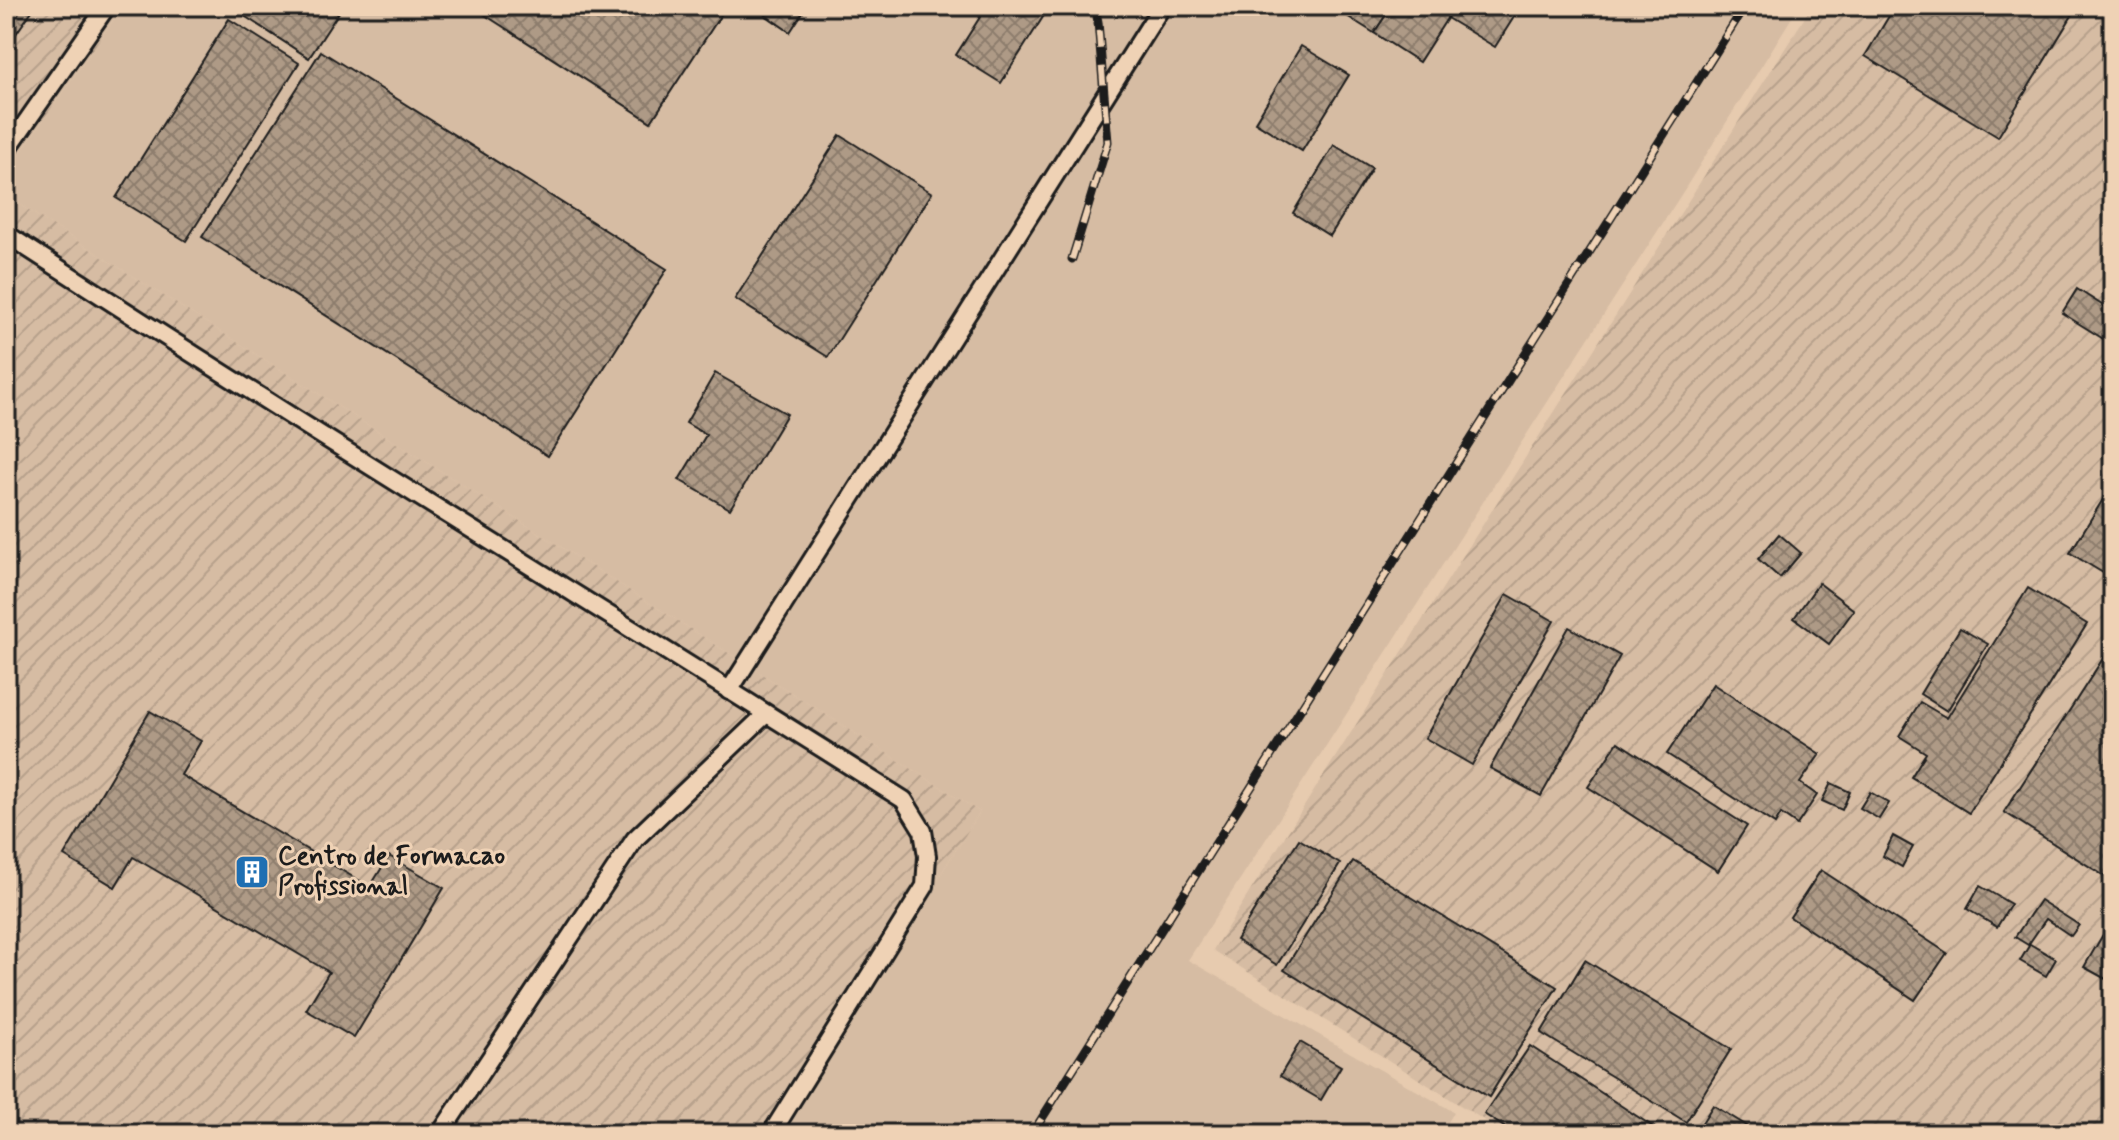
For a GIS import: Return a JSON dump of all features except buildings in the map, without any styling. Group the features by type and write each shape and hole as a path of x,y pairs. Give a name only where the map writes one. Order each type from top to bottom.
{"lane":[{"path":"6,151 107,6"},
{"path":"729,691 1162,6"},
{"path":"6,234 177,345 904,800 923,831 927,856 925,886 771,1134"},
{"path":"440,1134 635,839 766,714"}],"shaded area":[{"path":"6,6 123,6 6,173"},
{"path":"123,6 1799,6 1686,187 1188,960 1454,1112 1441,1134 776,1134 980,812 6,196 6,173"},
{"path":"1812,6 2113,6 2113,1134 1506,1134 1213,950"},
{"path":"6,196 980,812 776,1134 6,1134"}],"railway":[{"path":"1072,259 1108,142 1095,6"},
{"path":"1032,1134 1745,6"}],"place":[{"name":"Centro de Formacao Profissional","path":"252,872"}]}
